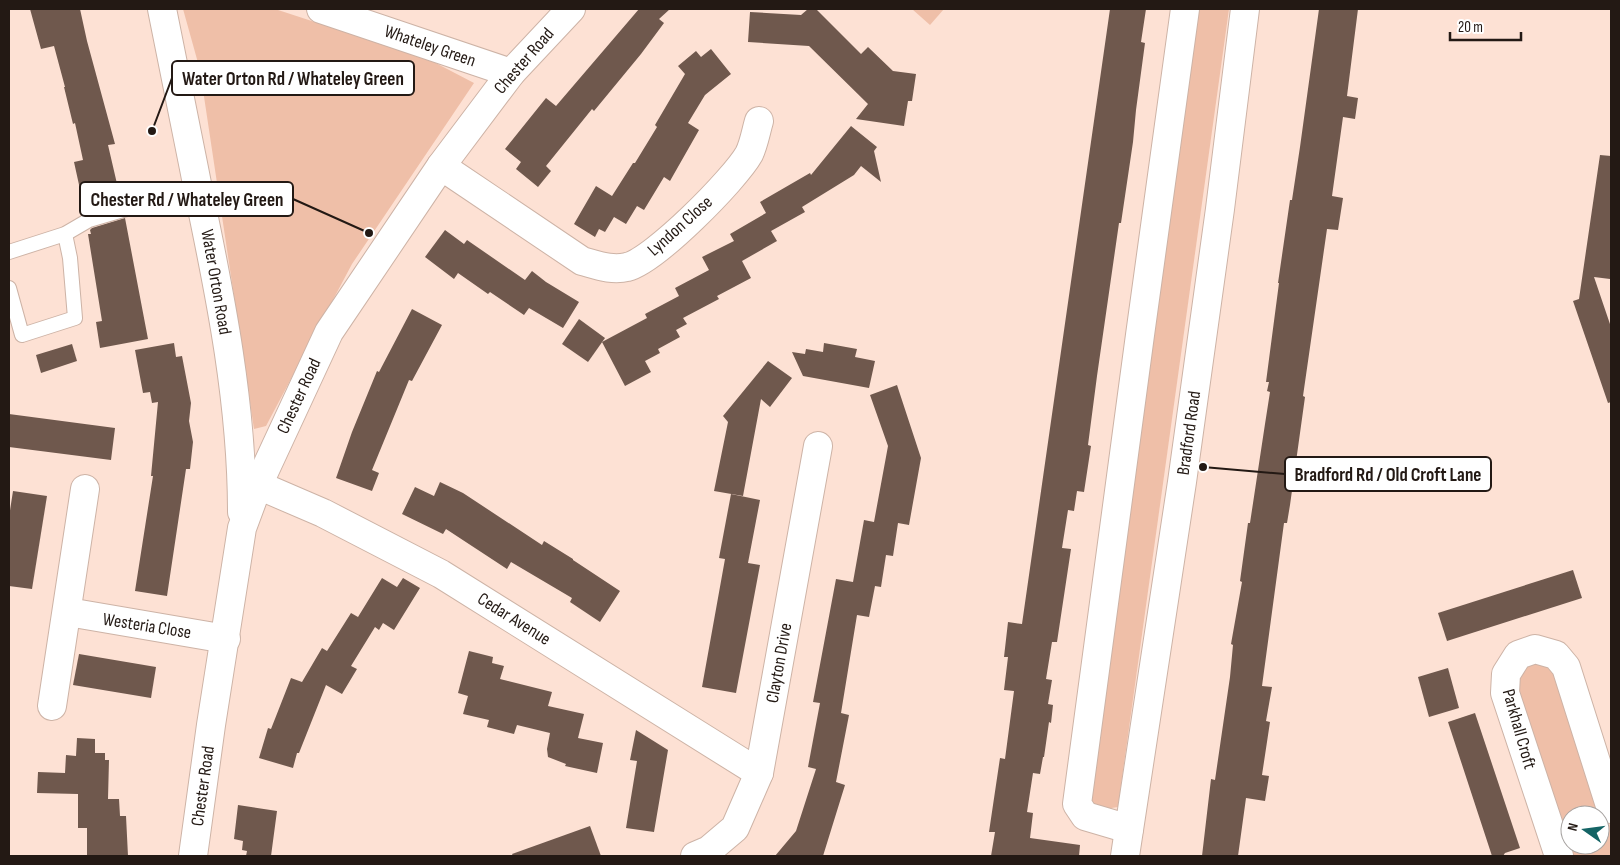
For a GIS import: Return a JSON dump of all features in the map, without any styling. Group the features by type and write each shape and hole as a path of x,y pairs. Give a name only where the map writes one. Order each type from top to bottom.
{"street":[{"name":"Water Orton Road","path":"162,9 217,280 239,425 242,475 242,528"},
{"name":"Whateley Green","path":"321,9 510,73"},
{"name":"Chester Road","path":"193,856 211,725 242,528 258,485 329,332 441,166 510,73 571,9"},
{"path":"1129,829 1085,816 1077,804 1185,9"},
{"name":"Bradford Road","path":"1125,856 1190,424 1245,9"},
{"name":"Lyndon Close","path":"441,166 582,261 609,268 626,268 637,264 661,247 726,184 749,153 759,121"},
{"name":"Clayton Drive","path":"695,856 709,850 735,828 759,774 818,446"},
{"name":"Cedar Avenue","path":"258,485 323,513 441,574 759,774"},
{"path":"52,706 68,612 85,489"},
{"name":"Westeria Close","path":"68,612 226,639"},
{"name":"Parkhall Croft","path":"1558,856 1505,693 1506,674 1518,655 1536,649 1556,655 1566,667 1611,808"}],"lane":[{"path":"9,252 65,234 89,220 199,192"},
{"path":"9,288 22,335 75,318 70,258 65,234"}],"shaded area":[{"path":"183,9 275,9 428,59 474,83 352,264 266,426 254,429 200,70"},
{"path":"912,9 944,9 930,25"},
{"path":"1199,9 1229,9 1118,807 1099,810 1089,803"},
{"path":"1533,659 1558,668 1603,805 1560,805 1560,821 1513,682"},
{"path":"1610,826 1611,856 1572,856 1610,855"}],"building":[{"path":"30,9 80,9 115,144 108,145 121,201 85,212 74,162 83,160 75,123 73,124 54,46 41,49"},
{"path":"639,9 670,9 659,19 664,23 641,54 594,111 592,109 546,166 551,171 538,187 516,169 521,162 505,149 546,98 556,106"},
{"path":"808,9 816,9 861,54 868,47 893,71 916,74 912,101 908,101 904,126 856,119 868,104 809,46 748,42 750,12 801,15"},
{"path":"1110,9 1146,9 1141,42 1145,43 1133,142 1121,223 1119,223 1097,376 1088,445 1091,446 1084,492 1077,491 1074,511 1068,510 1062,548 1071,549 1057,642 1052,642 1046,679 1052,680 1048,704 1053,705 1051,723 1049,722 1040,774 1033,773 1027,812 1033,813 1030,838 1080,845 1079,856 991,856 995,832 989,832 1000,758 1005,759 1014,691 1004,690 1008,657 1004,657 1008,622 1022,624"},
{"path":"1319,9 1358,9 1347,96 1358,98 1355,119 1343,117 1332,196 1343,198 1338,230 1327,229 1303,396 1305,397 1290,505 1287,523 1284,523 1262,686 1272,687 1266,721 1270,722 1262,775 1269,776 1265,801 1246,798 1238,856 1202,856 1211,779 1215,780 1230,677 1233,645 1231,644 1242,582 1240,581 1248,523 1250,523 1270,392 1267,391 1269,382 1266,382 1278,283 1300,147"},
{"path":"711,49 731,74 705,95 688,123 699,130 670,181 664,177 644,210 637,206 626,224 614,217 605,232 599,229 595,237 574,224 596,186 612,196 633,163 635,163 657,127 655,125 685,74 678,66 696,51 701,57"},
{"path":"851,126 877,147 874,151 881,182 861,166 854,175 802,207 805,212 771,231 777,241 742,261 751,278 717,296 719,299 683,318 687,324 676,330 680,337 658,349 660,353 645,361 651,372 625,386 602,342 647,318 645,314 679,296 675,288 709,270 702,257 734,241 730,234 766,213 760,202 810,173 811,175"},
{"path":"1600,155 1611,156 1610,279 1594,277 1611,327 1611,402 1608,403 1573,301 1579,299"},
{"path":"125,218 148,339 100,348 96,322 102,321 88,234 91,234 90,230 92,228"},
{"path":"445,230 464,244 467,240 525,280 532,271 579,302 563,328 529,308 524,315 490,292 488,294 458,273 454,279 425,257"},
{"path":"412,309 442,325 412,381 409,380 372,470 379,473 372,491 336,478 352,432 377,371 379,372"},
{"path":"579,319 605,338 588,362 562,344"},
{"path":"174,343 176,357 182,356 191,403 189,421 193,442 190,469 186,469 167,596 135,591 153,476 151,476 158,402 152,403 150,392 143,393 135,350"},
{"path":"824,343 857,349 855,357 875,361 869,388 803,376 792,352 805,354 806,349 823,352"},
{"path":"72,344 77,361 41,373 36,355"},
{"path":"768,361 792,378 770,407 761,399 743,496 714,491 728,422 723,416"},
{"path":"897,385 921,458 909,525 898,523 893,556 886,555 881,587 875,586 869,617 857,615 841,713 849,715 836,782 845,785 823,856 775,856 796,831 816,769 808,767 820,703 813,702 836,579 853,582 864,520 874,522 888,446 870,395"},
{"path":"9,414 115,428 111,460 9,447"},
{"path":"440,482 463,493 542,545 544,541 620,591 600,622 570,602 572,598 511,562 507,569 446,529 443,534 402,514 415,487 434,496"},
{"path":"13,491 47,496 32,589 9,586 9,517"},
{"path":"731,494 760,500 748,563 760,565 736,693 702,687 725,559 719,558"},
{"path":"1573,570 1582,598 1447,641 1438,613"},
{"path":"382,578 397,587 403,578 420,588 394,630 383,623 379,630 375,627 351,666 357,669 342,694 326,685 299,753 297,753 293,768 259,758 268,728 271,729 291,678 302,682 322,648 327,651 351,613 358,617"},
{"path":"469,651 493,657 492,663 504,666 500,679 552,692 548,706 584,714 578,738 603,743 597,773 565,766 566,764 548,757 547,749 550,733 517,725 514,734 487,727 489,720 463,714 468,696 458,693"},
{"path":"79,654 156,667 151,698 73,685"},
{"path":"1448,668 1459,708 1429,717 1418,677"},
{"path":"1475,713 1520,848 1505,853 1503,856 1492,856 1448,722"},
{"path":"636,730 668,750 654,832 626,828 637,761 630,760"},
{"path":"77,738 95,739 95,753 105,753 105,760 109,760 108,799 119,799 120,816 126,816 128,856 87,856 87,828 78,828 78,794 37,793 38,772 65,773 66,755 76,756"},
{"path":"238,805 277,811 271,856 246,856 247,851 242,850 243,841 234,839"},
{"path":"590,826 601,856 513,856 512,854"}],"place":[{"name":"Water Orton Rd / Whateley Green","path":"152,131"},
{"name":"Chester Rd / Whateley Green","path":"369,233"},
{"name":"Bradford Rd / Old Croft Lane","path":"1203,467"}]}
